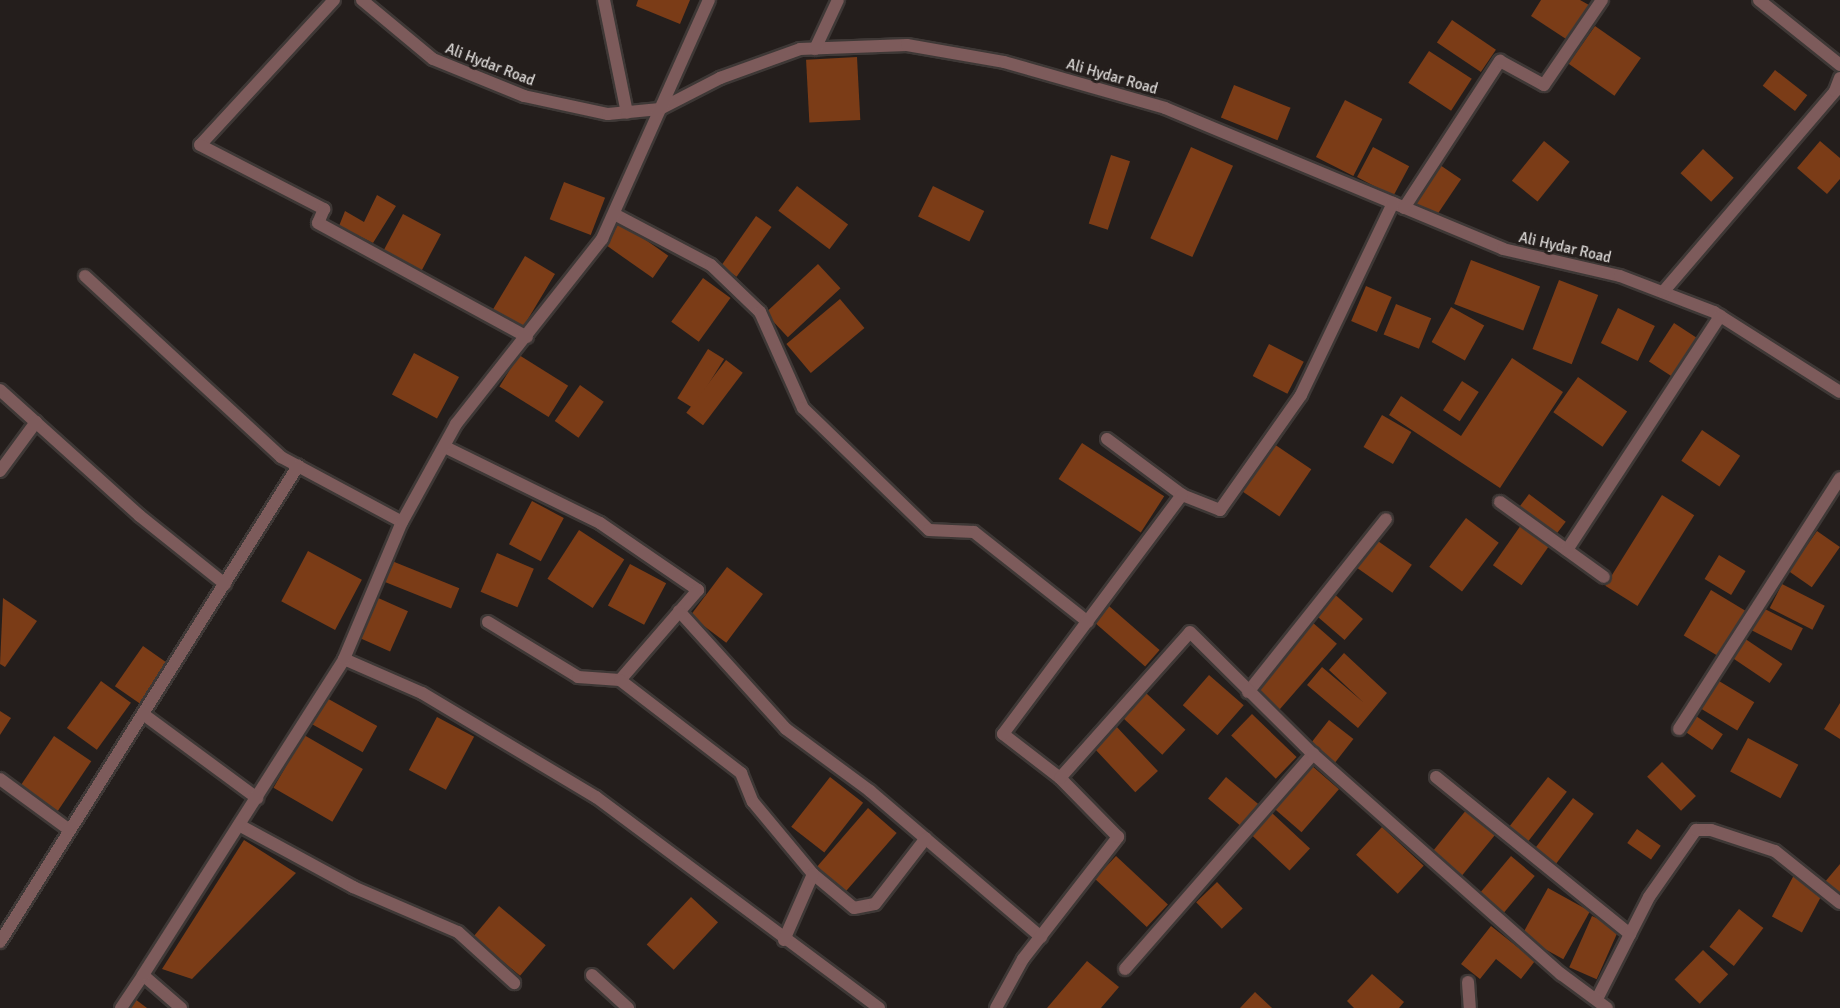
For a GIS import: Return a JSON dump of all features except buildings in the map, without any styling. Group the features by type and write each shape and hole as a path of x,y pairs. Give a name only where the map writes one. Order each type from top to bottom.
{"street":[{"path":"334,0 200,145 324,209 318,223 527,337"},
{"name":"Ali Hydar Road","path":"362,0 433,59 524,96 608,114 660,109 720,78 800,49 908,45 1004,62 1165,108 1503,249 1620,276 1664,292 1720,316 1840,392"},
{"path":"604,0 627,112"},
{"path":"121,1008 344,659 402,522 456,424 527,337 616,215 709,0"},
{"path":"815,49 838,0"},
{"path":"1107,439 1182,495 1220,510 1301,394 1398,206 1500,61 1544,85 1602,0"},
{"path":"1759,0 1840,65"},
{"path":"1664,292 1835,91 1840,78"},
{"path":"616,215 711,265 760,312 803,408 929,530 974,532 1088,622"},
{"path":"85,276 281,457 402,522"},
{"path":"1567,550 1720,316"},
{"path":"0,390 225,584"},
{"path":"0,471 36,422"},
{"path":"445,447 600,523 698,590 620,680"},
{"path":"0,942 68,829 143,714 298,466"},
{"path":"1679,729 1840,478"},
{"path":"996,1008 1041,937 1118,837 1060,778 1004,734 1182,495"},
{"path":"1500,502 1604,577"},
{"path":"1248,692 1386,519"},
{"path":"680,611 786,729 926,838 1041,937"},
{"path":"488,622 578,677 620,680 741,773 753,802 813,874 854,908 866,908 875,904 926,838"},
{"path":"1060,778 1190,632 1313,754 1561,974 1607,1008"},
{"path":"344,659 422,693 596,797 784,940 879,1008"},
{"path":"143,714 257,798"},
{"path":"1125,969 1313,754"},
{"path":"1436,777 1630,934"},
{"path":"0,779 68,829"},
{"path":"239,825 354,887 458,932 514,983"},
{"path":"1597,999 1649,897 1696,830 1711,830 1775,851 1840,903"},
{"path":"784,940 813,874"},
{"path":"143,975 181,1008"},
{"path":"592,975 628,1008"},
{"path":"1468,982 1470,1008"}]}
